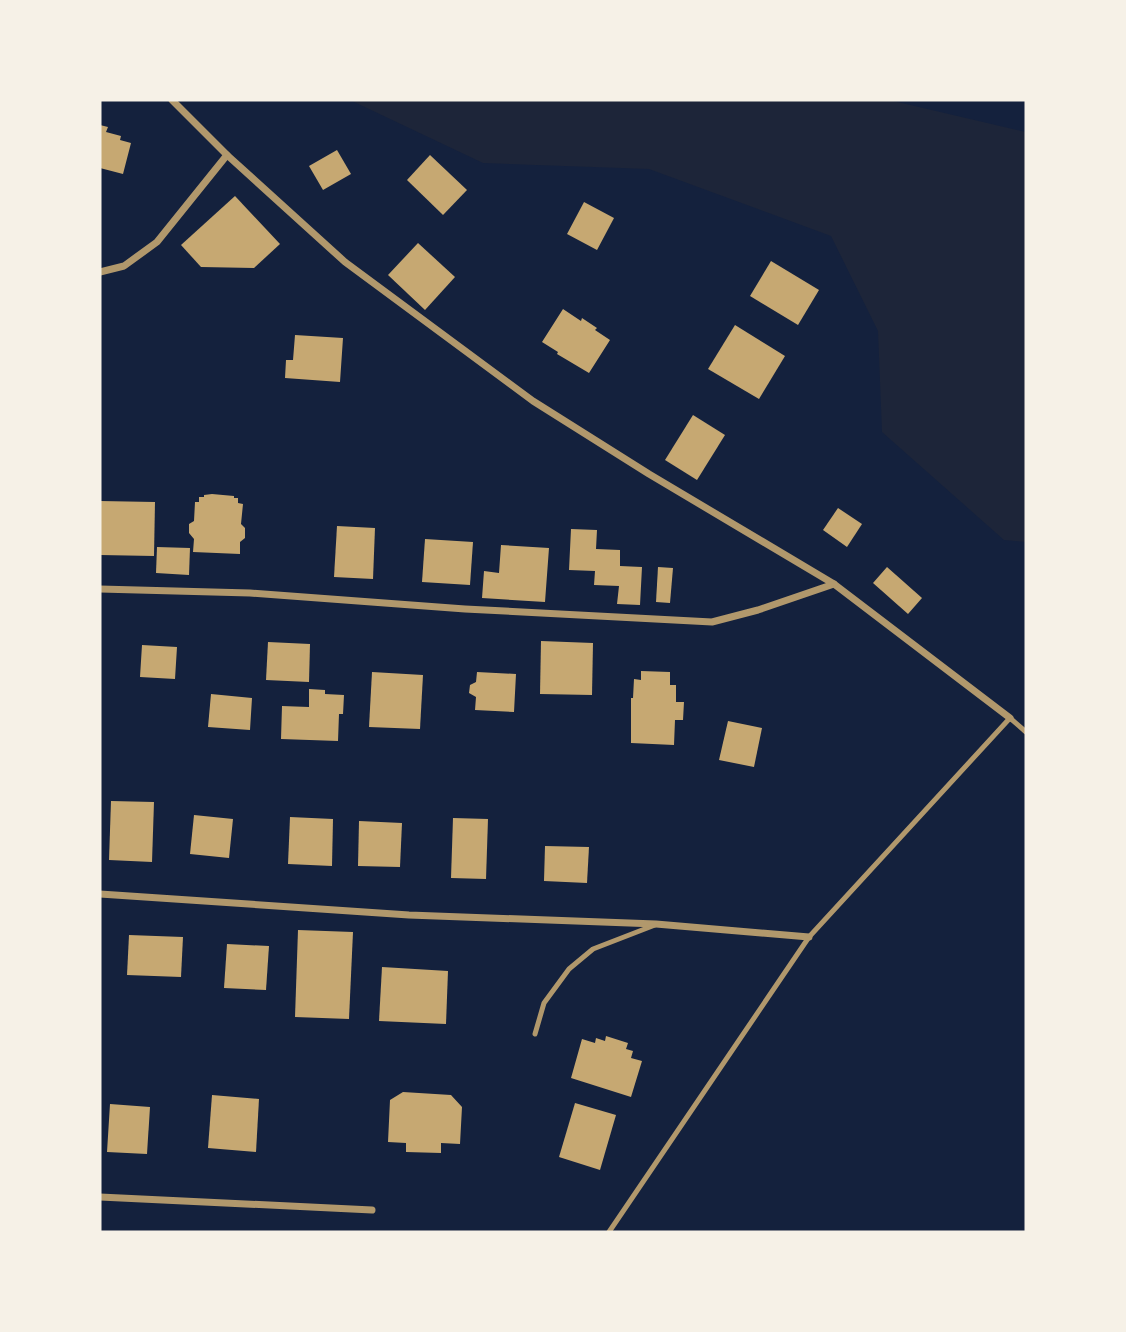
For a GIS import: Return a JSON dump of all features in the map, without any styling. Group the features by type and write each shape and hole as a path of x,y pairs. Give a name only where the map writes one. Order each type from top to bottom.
{"street":[{"path":"172,100 227,155 345,262 533,401 649,474 834,584 1010,718"},
{"path":"100,272 124,266 157,242 227,155"},
{"path":"100,589 250,593 465,609 712,622 758,610 834,584"},
{"path":"100,894 409,915 656,924 809,937"},
{"path":"100,1197 372,1210"}],"lane":[{"path":"609,1232 809,937 1010,718 1026,732"},
{"path":"535,1034 544,1003 569,969 593,949 656,924"}],"shaded area":[{"path":"350,100 889,100 1026,132 1026,542 1004,540 882,432 878,331 831,236 649,169 483,163"}],"building":[{"path":"100,125 108,127 106,132 121,136 120,140 131,143 123,174 100,168"},
{"path":"337,150 351,174 323,190 309,166"},
{"path":"430,155 467,190 443,215 407,180"},
{"path":"235,196 280,244 254,268 201,267 181,245"},
{"path":"584,202 614,218 597,250 567,234"},
{"path":"418,243 455,277 425,310 388,275"},
{"path":"771,261 819,290 798,325 750,296"},
{"path":"563,309 581,321 582,318 610,340 589,373 542,342"},
{"path":"735,325 785,356 759,399 708,369"},
{"path":"295,335 343,338 340,382 285,378 286,360 293,360"},
{"path":"693,415 725,435 697,480 665,460"},
{"path":"212,494 234,496 238,498 238,503 243,504 241,524 245,528 245,538 240,542 240,554 193,552 194,539 189,533 189,524 194,521 195,502 199,502 199,497"},
{"path":"100,501 155,502 154,556 100,555"},
{"path":"838,508 862,524 847,547 823,530"},
{"path":"337,526 375,528 373,579 334,577"},
{"path":"571,529 597,530 596,549 620,550 620,566 642,567 640,605 617,604 619,586 594,585 595,571 569,570"},
{"path":"425,539 473,542 470,585 422,582"},
{"path":"501,545 549,548 545,602 482,598 484,571 499,573"},
{"path":"157,547 190,548 189,575 156,573"},
{"path":"658,567 673,568 670,603 656,602"},
{"path":"887,567 922,598 908,614 873,583"},
{"path":"541,641 593,643 592,695 540,694"},
{"path":"268,642 310,644 309,682 266,680"},
{"path":"142,645 177,647 175,679 140,677"},
{"path":"641,671 670,672 670,685 676,685 676,702 684,702 683,720 675,720 674,745 631,743 631,698 634,679 641,680"},
{"path":"372,672 423,675 420,729 369,727"},
{"path":"477,672 516,674 514,712 475,710 476,697 469,693 470,685 476,682"},
{"path":"309,689 325,690 325,694 344,695 343,714 339,714 338,741 281,739 282,706 309,707"},
{"path":"211,694 252,698 250,730 208,727"},
{"path":"728,721 762,728 754,767 719,760"},
{"path":"111,801 154,802 152,862 109,860"},
{"path":"194,815 233,819 229,858 190,854"},
{"path":"290,817 333,819 332,866 288,864"},
{"path":"453,818 488,819 486,879 451,878"},
{"path":"359,821 402,823 400,867 358,866"},
{"path":"545,846 589,847 587,883 544,881"},
{"path":"298,930 353,932 349,1019 295,1017"},
{"path":"129,935 183,937 181,977 127,975"},
{"path":"227,944 269,946 266,990 224,988"},
{"path":"382,967 448,971 446,1024 379,1021"},
{"path":"606,1036 628,1043 626,1049 633,1051 631,1058 642,1061 631,1097 571,1078 582,1039 595,1043 596,1038 605,1041"},
{"path":"403,1092 451,1095 462,1107 460,1144 441,1143 441,1153 406,1152 406,1143 388,1142 390,1100"},
{"path":"212,1095 259,1099 256,1152 208,1148"},
{"path":"575,1103 616,1115 600,1170 559,1157"},
{"path":"110,1104 150,1107 147,1154 107,1152"}]}
